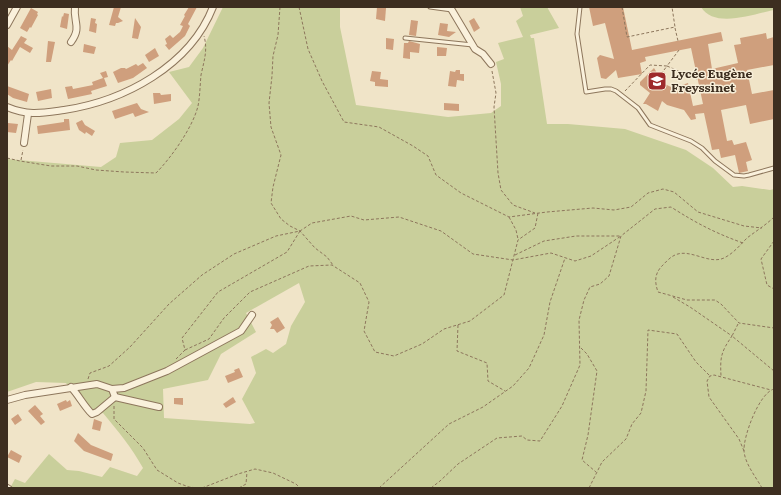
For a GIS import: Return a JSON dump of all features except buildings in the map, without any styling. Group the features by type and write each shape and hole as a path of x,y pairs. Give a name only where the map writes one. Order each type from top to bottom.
{"street":[{"path":"8,22 17,7"},
{"path":"71,42 76,35 77,22 74,12 75,7"},
{"path":"7,107 28,114 43,113 72,109 114,98 151,78 164,69 184,51 202,28 213,7"},
{"path":"451,8 475,49 483,54 491,64"},
{"path":"24,143 28,114"},
{"path":"7,400 25,395 86,385 97,384 112,389 124,388 167,371 241,331 252,315"},
{"path":"71,387 79,395 84,406 92,414 97,412 115,397"},
{"path":"112,389 115,397"},
{"path":"115,397 159,407"}],"lane":[{"path":"430,7 451,8"},
{"path":"580,7 577,34 586,92 611,89 622,95 638,108 650,125 656,129 696,144 734,175 744,176 774,168"},
{"path":"405,38 473,45"}],"path":[{"path":"280,7 278,35 273,56 269,103 271,127 281,155 271,202 280,219 300,231 315,248 327,257 334,266 360,283 369,302 364,331 375,352 394,356 422,344 444,328 470,321 504,295 518,240 516,230 509,217"},
{"path":"299,7 308,49 322,81 344,122 379,127 413,146 428,156 436,175 461,193 509,217 593,208 614,210 631,206 648,193 663,189 674,192 698,212 744,226 762,228"},
{"path":"622,7 628,37 675,27"},
{"path":"672,7 678,41"},
{"path":"7,158 51,166 77,166 96,170 156,173 164,165 187,133 198,107 201,76 207,45 202,28"},
{"path":"658,78 679,50"},
{"path":"491,64 496,93 494,107 495,142 501,190 513,205 535,214"},
{"path":"622,95 650,65 667,66 697,79"},
{"path":"21,161 24,143"},
{"path":"86,385 90,373 109,366 130,347 169,304 202,275 234,254 276,236 300,231 312,223 351,216 364,220 400,217 441,232 473,254 513,260 551,253 575,261 591,256 621,236 655,210 670,207 700,226 743,243"},
{"path":"518,240 535,228 538,213"},
{"path":"774,217 748,238 739,248 722,258 713,259 697,255 675,255 659,269 654,280 658,292 688,300 715,300 739,323 774,328"},
{"path":"185,350 182,338 218,292 287,252 300,231"},
{"path":"514,255 544,241 576,236 621,236"},
{"path":"430,488 458,464 497,438 522,436 527,440 540,441 562,406 580,364 579,320 584,300 590,287 600,284 609,276 621,236"},
{"path":"774,241 761,259 767,285 774,289"},
{"path":"379,488 449,424 483,407 513,386 529,368 544,335 550,302 565,258"},
{"path":"173,361 185,350 209,339 224,318 250,292 309,266 334,266"},
{"path":"671,296 690,307 732,336 774,371"},
{"path":"721,376 720,358 739,323"},
{"path":"458,325 457,351 487,363 488,381 505,391"},
{"path":"589,488 602,462 626,439 632,424 641,413 646,391 648,330 677,334 696,362 710,376"},
{"path":"580,347 587,354 597,371 588,435 582,460 597,472"},
{"path":"762,488 749,464 739,439 709,397 706,381 710,376 714,375 771,390"},
{"path":"744,451 756,409 762,398 774,389"},
{"path":"115,397 114,419 143,448 157,470 178,483 198,488"},
{"path":"202,488 255,469 273,473 296,484 300,488"},
{"path":"239,488 246,484 247,472"}],"green space":[{"path":"223,7 340,7 340,27 356,105 448,117 491,113 501,106 501,84 496,62 504,59 498,43 523,37 516,21 523,16 520,7 547,7 559,28 530,35 531,38 534,38 547,124 568,124 625,129 686,150 713,168 733,187 742,186 770,190 774,189 774,488 10,488 15,479 25,483 49,454 67,470 79,471 102,477 110,467 137,476 143,468 103,413 91,416 66,383 36,382 7,392 7,159 101,167 116,157 120,143 152,140 179,119 192,103 169,72 189,67 203,48","holes":["299,283 305,302 291,326 286,344 273,353 266,349 251,357 256,373 242,399 255,423 250,424 164,418 163,389 208,380 221,354 256,332 246,313"]},
{"path":"701,7 774,7 774,10 746,17 725,19 707,14"}],"place":[{"name":"Lycée Eugène Freyssinet","path":"657,81"}]}
